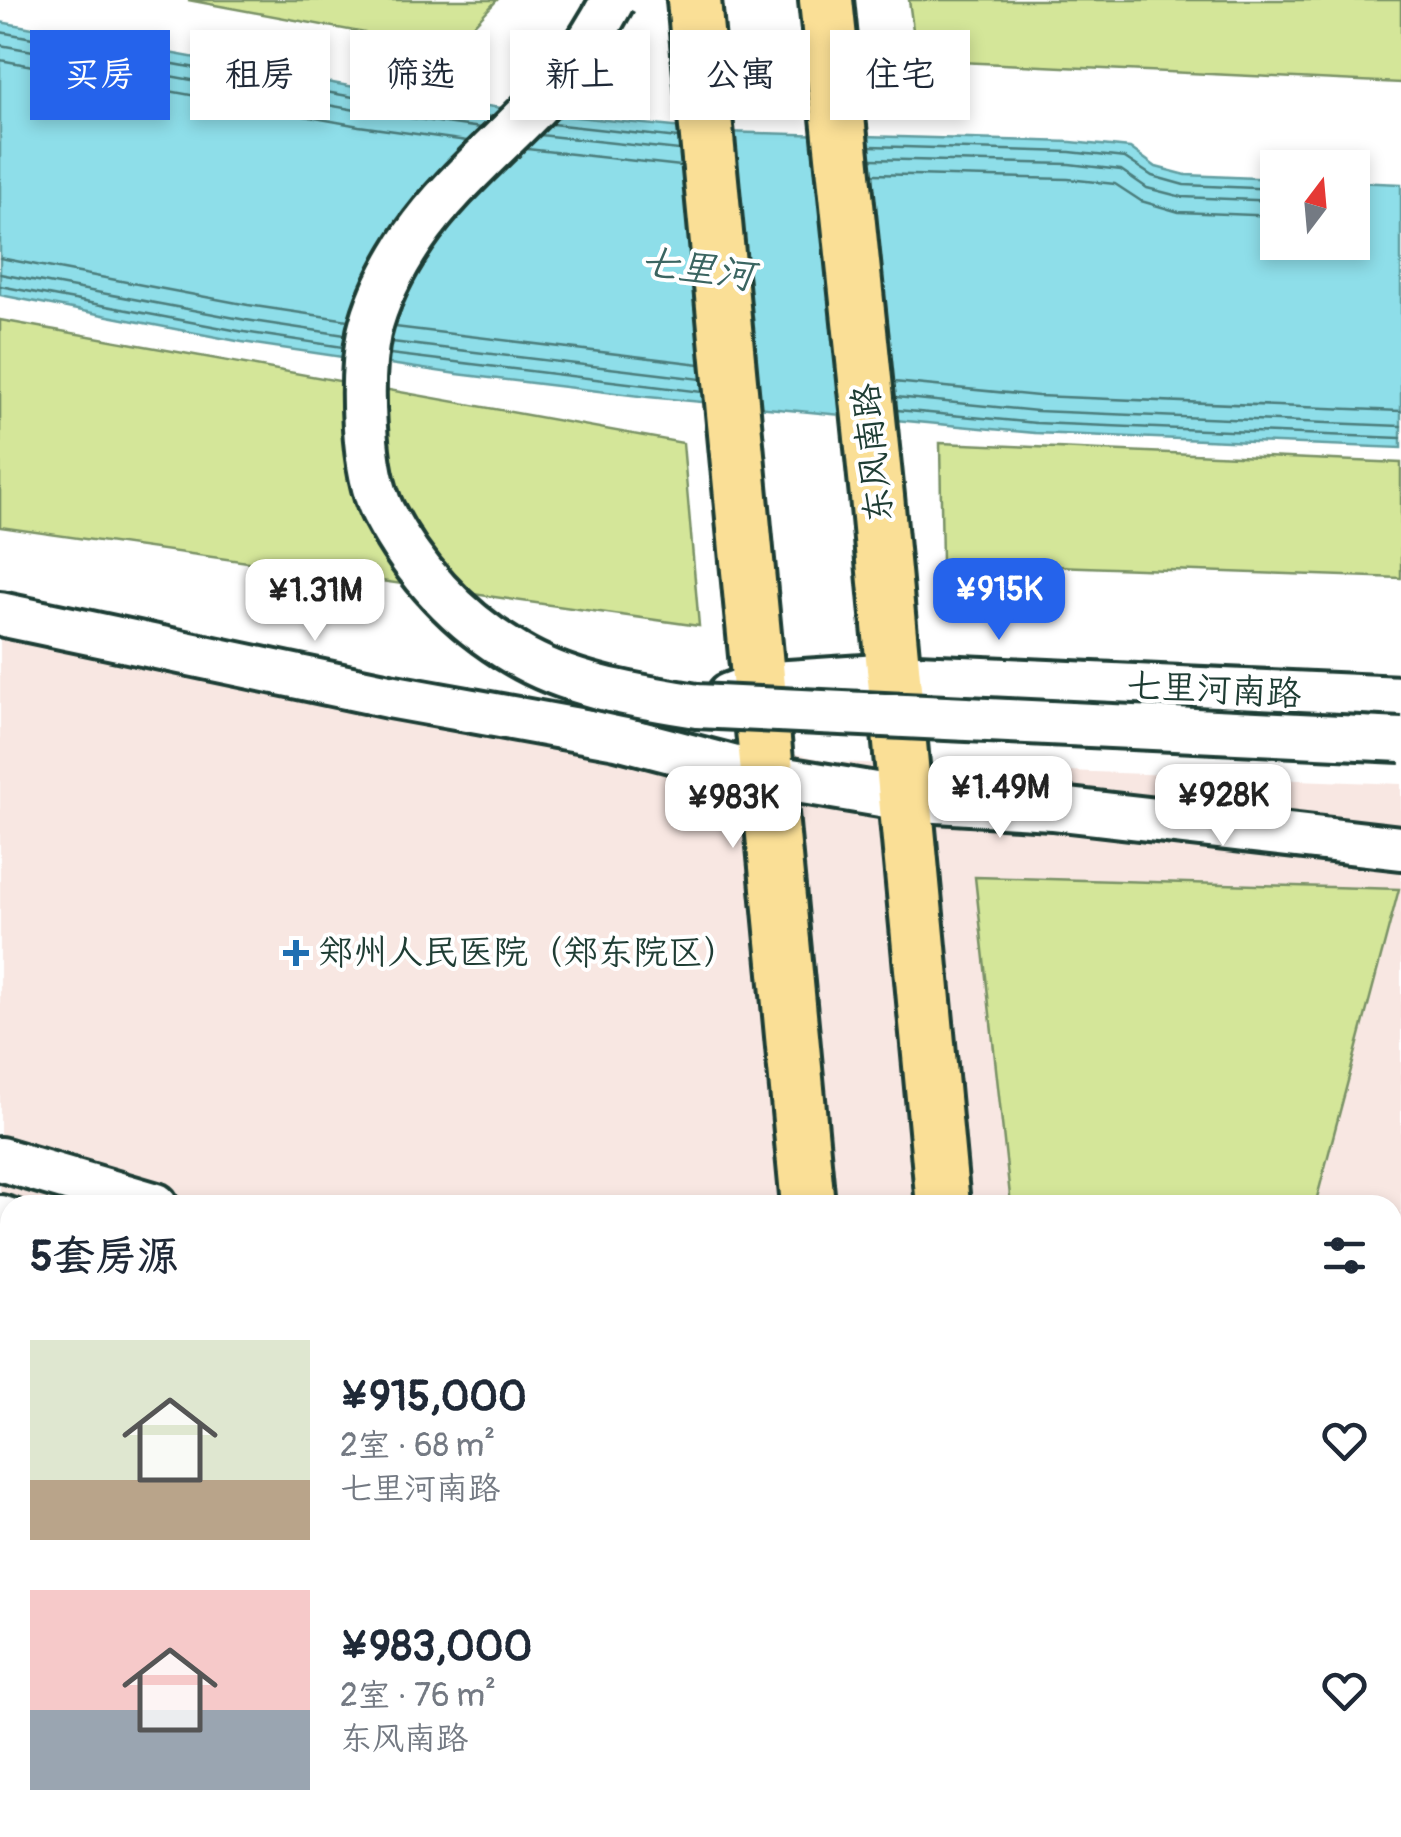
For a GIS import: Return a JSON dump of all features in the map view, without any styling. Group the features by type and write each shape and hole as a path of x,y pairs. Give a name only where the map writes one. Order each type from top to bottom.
{"main road":[{"path":"694,0 807,1195"},
{"name":"东风南路","path":"826,0 878,496 942,1195"}],"street":[{"path":"613,0 572,65 451,190 414,237 386,286 370,332 364,417 368,455 381,508 424,578 478,629 518,656 566,677 639,697 697,706 1401,740"},
{"path":"0,614 389,696 617,737 767,776 905,799 1401,818"},
{"name":"七里河南路","path":"617,737 759,684 894,675 1401,698"},
{"path":"1046,807 1401,848"},
{"path":"0,1160 121,1195"}],"shaded area":[{"path":"0,591 835,762 1401,784 1401,1195 0,1195"}],"green space":[{"path":"188,0 497,0 469,30 350,30"},
{"path":"909,0 1401,0 1401,83 970,63 970,30 913,30"},
{"path":"0,320 683,443 699,626 0,527"},
{"path":"940,443 1401,463 1401,578 942,562"},
{"path":"975,877 1399,889 1318,1195 1010,1195"}],"water":[{"name":"七里河","path":"0,22 44,30 30,30 30,120 170,120 170,53 190,57 190,120 330,120 330,83 350,86 350,120 490,120 490,106 510,109 510,120 606,120 722,132 1071,142 1130,148 1156,167 1186,175 1260,178 1260,260 1370,260 1370,183 1401,184 1401,448 1035,433 648,397 242,342 0,295"}],"place":[{"name":"郑州人民医院（郑东院区）","path":"296,953"}]}
